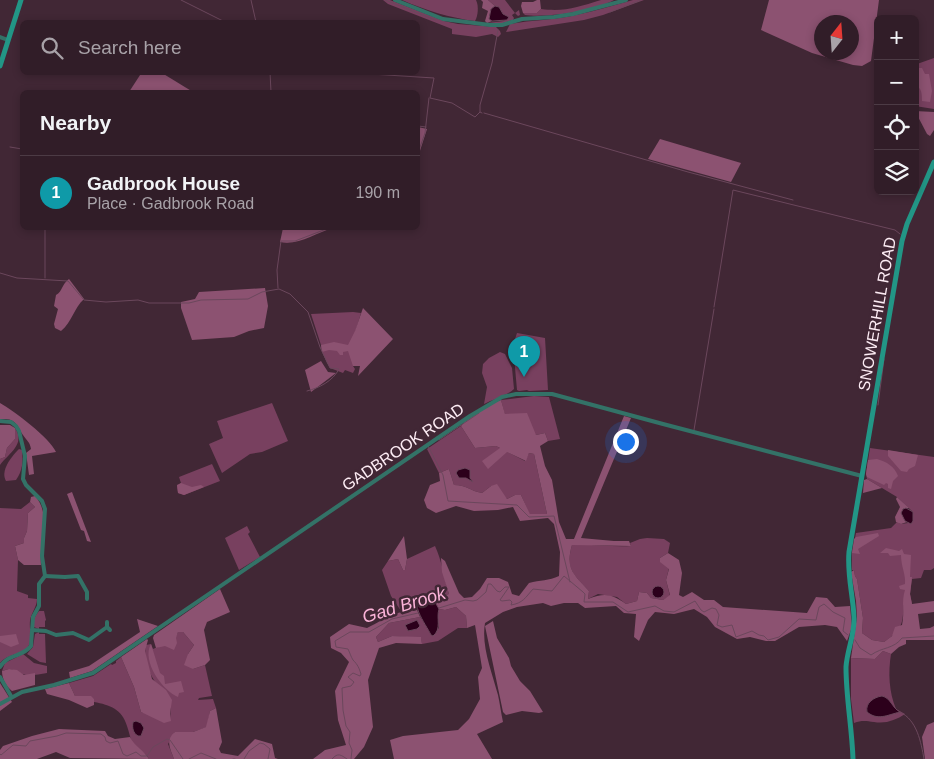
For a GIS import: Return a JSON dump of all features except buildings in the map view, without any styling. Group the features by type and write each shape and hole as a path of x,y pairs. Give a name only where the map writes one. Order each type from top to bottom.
{"street":[{"path":"0,66 2,53 21,0"},
{"path":"394,0 443,19 490,25 502,25 522,19 573,14 626,0"},
{"path":"0,37 8,40"},
{"name":"SNOWERHILL ROAD","path":"853,759 846,673 854,618 848,564 902,241 907,224 934,162"},
{"name":"GADBROOK ROAD","path":"0,704 11,696 22,692 54,685 92,673 484,406 502,397 516,394 565,396 663,424 862,476"},
{"path":"0,421 11,422 19,431 25,456 23,480 42,501 44,509 42,556 45,576 39,584 39,606 33,617 32,641 29,649 8,658 0,668"},
{"path":"45,576 78,576 87,592 87,599"},
{"path":"32,630 56,634 73,633 89,640 108,628 107,622"},
{"path":"0,677 11,696"}],"shaded area":[{"path":"383,0 390,0 444,21 496,27 501,34 498,37 492,34 476,37 452,34 452,29 388,4"},
{"path":"402,0 476,0 478,5 477,14 475,21 466,20 438,13"},
{"path":"481,0 488,0 495,6 491,9 489,17 492,21 487,23 485,21 488,11 482,8 483,2"},
{"path":"488,0 505,0 515,13 512,15 513,20 503,23 487,23 504,21 508,17 503,14 499,7"},
{"path":"540,0 541,9 537,13 523,13 522,2"},
{"path":"601,0 614,0 606,4 571,13 534,16 523,13 537,13 541,9 557,10 571,8"},
{"path":"633,0 644,0 584,20 506,32 510,24 568,17"},
{"path":"769,0 879,0 877,15 874,15 874,38 871,61 862,66 836,60 859,60 859,15 814,15 814,54 761,30"},
{"path":"495,6 499,7 503,14 509,17 507,20 492,21 489,19 491,9"},
{"path":"519,10 520,15 518,16 515,13"},
{"path":"934,58 934,109 919,107 919,63"},
{"path":"919,68 922,68 925,74 929,74 932,91 930,102 922,101"},
{"path":"140,75 165,75 190,90 130,90"},
{"path":"919,111 934,112 934,130 930,136 919,119"},
{"path":"420,127 427,129 420,151"},
{"path":"660,139 741,163 731,182 648,159"},
{"path":"283,230 327,230 300,241 280,242"},
{"path":"69,279 84,299 61,331 55,328 54,324 58,309 54,306 56,295"},
{"path":"265,288 268,306 264,328 234,337 192,340 181,308 181,302 195,299 199,292"},
{"path":"363,308 393,339 358,376 360,366 353,366 348,351 343,352 343,355 340,355 337,351 329,350 322,352 321,345 334,342 348,345"},
{"path":"361,313 355,333 353,366 355,369 353,373 345,370 343,373 330,368 327,363 311,314"},
{"path":"517,333 545,338 548,390 517,390 513,345"},
{"path":"500,352 505,354 512,368 514,389 484,404 487,387 482,373 483,364"},
{"path":"321,361 328,372 336,373 311,392 305,370"},
{"path":"534,396 549,397 560,439 548,441 545,433 536,435 505,415 501,400"},
{"path":"501,400 505,414 527,413 536,435 545,433 548,441 540,446 545,466 552,480 559,522 566,539 574,539 624,416 631,418 581,538 629,541 631,546 572,545 570,566 575,576 589,591 588,599 607,595 626,604 637,601 639,592 647,593 651,598 663,600 670,595 666,580 669,569 660,562 660,558 668,553 679,560 682,573 679,595 683,597 692,592 704,600 714,600 723,607 807,613 816,597 827,598 835,607 850,606 852,627 847,641 837,627 825,625 799,627 775,641 750,637 737,639 715,627 707,617 694,609 674,614 655,612 648,620 639,641 634,637 636,614 624,613 616,606 585,608 578,603 564,603 551,606 543,603 517,607 503,612 485,623 484,641 503,722 477,734 492,759 394,759 390,740 403,736 458,730 469,719 480,699 478,677 482,668 475,625 467,628 466,616 456,607 445,610 439,609 435,602 438,597 449,594 442,572 441,558 445,561 459,593 464,598 472,597 487,578 499,578 508,582 512,594 519,596 529,583 559,576 560,552 554,524 548,518 520,521 513,507 474,511 456,506 436,513 427,508 424,500 430,485 440,481 439,473 449,469 454,485 482,493 497,484 507,499 515,495 521,495 530,514 547,514 534,454 529,453 526,461 507,452 488,469 482,461 500,448 496,446 475,448 461,426 491,404"},
{"path":"0,403 39,432 56,452 32,456 34,474 29,475 26,453 31,449 30,445 15,422 0,419"},
{"path":"272,403 288,441 262,452 250,454 222,473 209,444 223,438 217,421"},
{"path":"0,425 10,425 15,428 15,439 7,448 5,457 0,459"},
{"path":"461,426 475,448 496,446 525,461 529,453 534,454 547,514 530,515 521,495 515,495 507,499 491,486 482,493 478,492 454,485 449,469 439,473 427,449"},
{"path":"15,428 19,439 17,444 0,465 0,459 5,457 7,448 15,439"},
{"path":"870,448 934,457 934,568 924,570 921,578 912,579 910,594 912,604 903,605 903,618 900,627 884,642 872,640 862,633 863,618 857,579 854,570 852,570 852,553 856,533 891,528 897,522 901,524 908,523 913,512 897,497 867,479"},
{"path":"19,449 22,450 20,473 16,480 6,481 5,469"},
{"path":"888,450 918,455 915,466 907,472 901,471 888,456"},
{"path":"877,459 890,465 898,476 893,481 891,489 888,488 886,483 884,485 867,477 868,460"},
{"path":"212,464 220,481 184,495 178,493 177,486 181,483 179,477"},
{"path":"465,468 470,470 470,478 473,482 466,478 459,478 456,473 458,470"},
{"path":"867,479 882,488 863,493 864,480"},
{"path":"181,483 192,487 201,485 204,487 184,495 178,493 177,485"},
{"path":"72,492 91,542 87,541 84,531 81,530 67,494"},
{"path":"35,496 43,511 44,520 41,565 24,565 18,560 15,546 24,543 28,513 35,507 30,502 31,497"},
{"path":"897,497 909,508 906,508 904,515 907,522 901,524 896,522 895,517 900,507 896,499"},
{"path":"30,502 35,507 28,513 24,543 15,546 18,560 17,591 28,595 28,598 37,599 30,621 30,642 27,648 0,663 0,508 21,509"},
{"path":"906,508 913,512 911,524 905,521 901,513"},
{"path":"247,526 250,532 248,534 260,557 239,570 225,538"},
{"path":"878,533 879,536 858,549 860,554 852,553 856,537"},
{"path":"404,536 407,559 405,570 403,570 398,559 388,561"},
{"path":"647,538 664,539 670,543 668,553 660,558 669,568 666,580 670,596 663,600 651,598 647,593 639,592 637,601 626,604 617,597 598,594 588,599 589,591 575,576 570,566 572,545 631,546 630,543"},
{"path":"435,546 449,594 438,597 435,602 431,595 426,593 418,598 417,610 401,611 391,596 382,570 388,561 398,559 403,570 405,570 407,559"},
{"path":"886,548 899,551 902,549 904,554 911,555 910,577 912,577 910,594 912,604 934,601 934,612 918,614 920,629 934,626 934,640 906,640 906,644 891,654 883,651 875,659 851,658 857,617 851,572 854,570 863,618 862,633 872,640 884,642 892,636 895,627 902,625 905,590 900,589 899,586 905,584 905,581 901,555 890,556 888,553 880,553"},
{"path":"658,586 664,592 658,598 652,592"},
{"path":"220,589 230,612 207,622 204,630 210,660 205,665 193,669 184,665 194,645 183,632 178,632 174,650 165,646 156,648 154,635"},
{"path":"426,593 431,595 439,609 438,627 433,636 417,606 420,596"},
{"path":"456,607 466,616 467,628 458,628 438,641 422,644 421,638 392,636 378,642 376,637 389,623 420,617 427,624 431,635 439,628 437,616 439,609 445,610"},
{"path":"417,610 420,617 389,623 376,637 378,642 392,636 421,637 422,644 396,643 379,648 368,680 373,727 364,747 354,759 313,759 325,750 346,745 338,720 335,691 349,662 341,653 331,648 330,637 349,624 367,628 396,614"},
{"path":"39,611 44,611 46,620 45,627 39,627 39,629 34,627 33,623"},
{"path":"137,619 158,626 92,671 70,678 69,672 89,666 140,632"},
{"path":"417,620 420,626 417,629 408,631 405,625"},
{"path":"493,621 497,638 509,658 511,666 543,712 522,711 506,715 503,712 485,626"},
{"path":"39,632 39,634 45,634 46,663 40,662 27,654 33,647 35,634"},
{"path":"178,632 183,632 194,645 188,654 193,669 205,665 212,696 199,698 198,700 213,699 216,708 210,711 207,727 193,732 175,732 168,744 174,759 149,759 132,742 125,720 119,712 110,706 94,702 94,699 75,696 69,683 93,676 111,664 116,663 121,657 134,687 141,712 170,721 171,703 148,669 145,653 146,645 151,644 153,649 164,645 171,642"},
{"path":"16,634 19,644 11,647 0,642 0,636"},
{"path":"147,639 145,651 152,679 166,690 172,700 171,721 164,723 141,712 134,687 121,657"},
{"path":"151,644 160,673 164,676 165,684 181,681 184,692 179,693 178,697 166,689 155,675 149,659"},
{"path":"883,651 891,654 890,682 896,709 905,714 887,722 859,721 854,723 851,699 851,658 875,659"},
{"path":"23,654 34,663 47,666 47,673 28,675 12,670 2,671 5,663"},
{"path":"9,669 17,670 24,675 35,673 35,685 12,691 2,674 2,671"},
{"path":"0,683 12,702 0,711"},
{"path":"69,683 75,696 91,696 94,699 94,705 87,708 69,700 47,694 45,689"},
{"path":"882,696 900,712 879,717 867,712 867,706 871,701"},
{"path":"216,708 222,742 219,749 221,753 238,756 255,739 272,744 275,758 278,759 174,759 169,744 172,735 175,732 193,732 206,727 210,711"},
{"path":"133,722 141,723 144,728 141,736 136,735 133,730"},
{"path":"934,722 934,759 925,759 922,737 927,725"},
{"path":"59,729 105,731 108,736 115,739 130,737 149,759 70,758 56,752 37,759 0,759 0,750 3,746"}],"waterway":[{"path":"181,0 221,20"},
{"path":"251,0 256,20"},
{"path":"385,0 435,20"},
{"path":"610,12 641,0"},
{"path":"480,112 480,105 492,63 498,30"},
{"path":"270,75 271,90"},
{"path":"386,75 434,78 430,98 452,103 475,117 480,112 482,113"},
{"path":"420,147 425,133 429,98"},
{"path":"484,113 688,172 793,200"},
{"path":"420,126 426,127"},
{"path":"10,147 20,149"},
{"path":"714,307 733,190 895,230 900,234"},
{"path":"45,230 45,278"},
{"path":"278,288 277,270 281,241 295,241 324,230"},
{"path":"0,273 17,278 68,281 84,300 106,302 138,300 149,303 189,303 201,300 248,299 262,292 279,289 290,294 308,312 320,347 330,368 339,369 325,383 307,391"},
{"path":"694,430 714,309"},
{"path":"878,405 884,359"},
{"path":"439,440 479,413"},
{"path":"428,446 443,475 448,501 517,505 529,517 554,516 570,582"},
{"name":"Gad Brook","path":"439,608 465,600 477,600 486,592 488,584 491,584 500,592 505,587 509,587 500,600 510,600 512,602 511,605 515,604 524,600 533,589 552,591 564,576 585,594 584,602 613,602 628,612 655,606 664,611 674,612 695,601 704,612 712,608 716,609 719,615 717,625 722,627 732,625 736,637 752,631 764,636 768,640 779,637 799,619 816,620 819,607 824,604 833,612 845,618 843,631 848,635"},
{"name":"Gad Brook","path":"351,759 350,732 346,726 343,710 342,688 351,686 354,682 348,677 353,673 360,676 361,674 348,649 336,647 335,641 350,632 369,632 392,619 418,613"},
{"name":"Gad Brook","path":"855,640 860,648 871,655 892,646 902,638 934,636"},
{"path":"900,712 914,726 920,739 924,759"},
{"name":"Gad Brook","path":"0,754 13,745 26,746 30,741 66,733 101,734 110,743 118,741 123,754 127,756 136,752 141,756 147,756 153,747 167,739 170,740 183,759"},
{"name":"Gad Brook","path":"244,759 249,751 260,743 270,749 268,759"},
{"name":"Gad Brook","path":"189,759 201,753 216,759"},
{"name":"Gad Brook","path":"332,759 338,755 347,759"}],"place":[{"name":"Gadbrook House","path":"524,377"}]}
